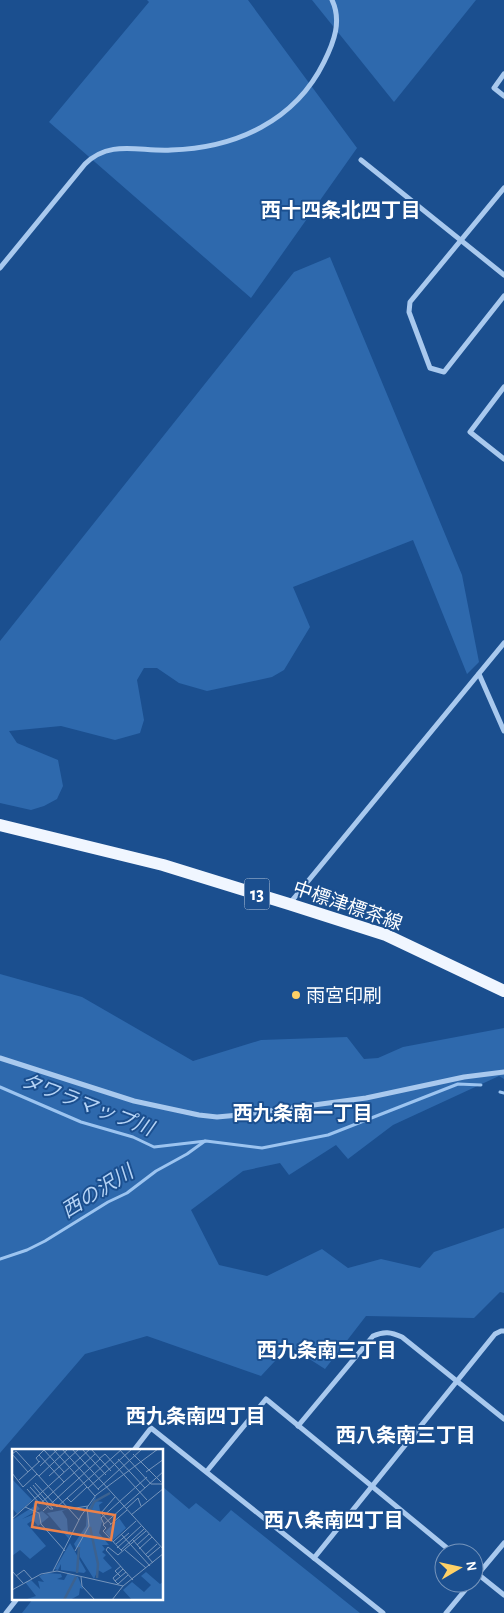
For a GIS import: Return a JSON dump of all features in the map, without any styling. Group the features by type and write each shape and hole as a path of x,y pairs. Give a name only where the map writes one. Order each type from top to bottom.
{"main road":[{"name":"中標津標茶線","path":"0,825 163,865 290,904 386,936 504,991"}],"street":[{"path":"0,268 93,156 115,148 170,150 220,145 242,137 261,127 295,104 317,76 334,39 338,22 332,0"},
{"path":"504,74 494,88 504,96"},
{"path":"361,160 504,275"},
{"path":"504,188 410,302 409,312 430,368 444,372 504,296"},
{"path":"504,388 470,432 504,459"},
{"path":"290,904 504,643"},
{"path":"479,674 504,730"},
{"path":"0,1058 134,1101 199,1115 216,1116 239,1115 366,1098 464,1077 504,1072"},
{"path":"314,1558 495,1334 501,1330 504,1331"},
{"path":"298,1426 373,1336 391,1332 402,1337 504,1419"},
{"path":"207,1471 266,1399 441,1543"},
{"path":"135,1449 151,1428 383,1613"},
{"path":"484,1564 504,1543"},
{"path":"484,1579 504,1595"},
{"path":"446,1613 463,1593"},
{"path":"6,1613 16,1600"}],"shaded area":[{"path":"147,0 248,0 357,148 251,298 49,122 149,2"},
{"path":"312,0 476,0 394,102"},
{"path":"330,257 462,575 479,662 467,674 413,540 293,587 310,627 284,670 272,677 207,691 179,683 157,668 144,668 137,680 144,720 140,733 115,740 61,726 9,731 17,743 58,760 63,786 57,799 31,810 0,803 0,641 294,272"},
{"path":"0,974 82,997 193,1061 261,1040 347,1037 364,1059 378,1058 403,1047 504,1028 504,1079 499,1076 393,1125 348,1159 336,1145 289,1175 280,1163 243,1171 191,1210 219,1265 267,1276 322,1249 348,1268 381,1259 420,1268 434,1252 504,1228 504,1293 500,1292 474,1318 366,1316 325,1369 289,1346 261,1376 147,1336 85,1354 0,1453"},
{"path":"164,1488 189,1509 196,1503 220,1522 231,1510 360,1613 22,1613 32,1600 164,1600"}],"waterway":[{"name":"タワラマップ川","path":"0,1087 81,1122 133,1137 154,1147 206,1141 262,1148 328,1135 458,1084 481,1085"},
{"name":"タワラマップ川","path":"500,1092 504,1093"},
{"name":"西の沢川","path":"0,1259 27,1250 45,1241 108,1202 127,1193 156,1171 187,1154 205,1141"}],"place":[{"name":"雨宮印刷","path":"296,995"}],"district":[{"name":"西十四条北四丁目","path":"341,210"},
{"name":"西九条南一丁目","path":"303,1113"},
{"name":"西九条南三丁目","path":"327,1350"},
{"name":"西九条南四丁目","path":"196,1416"},
{"name":"西八条南三丁目","path":"406,1435"},
{"name":"西八条南四丁目","path":"334,1520"}]}
